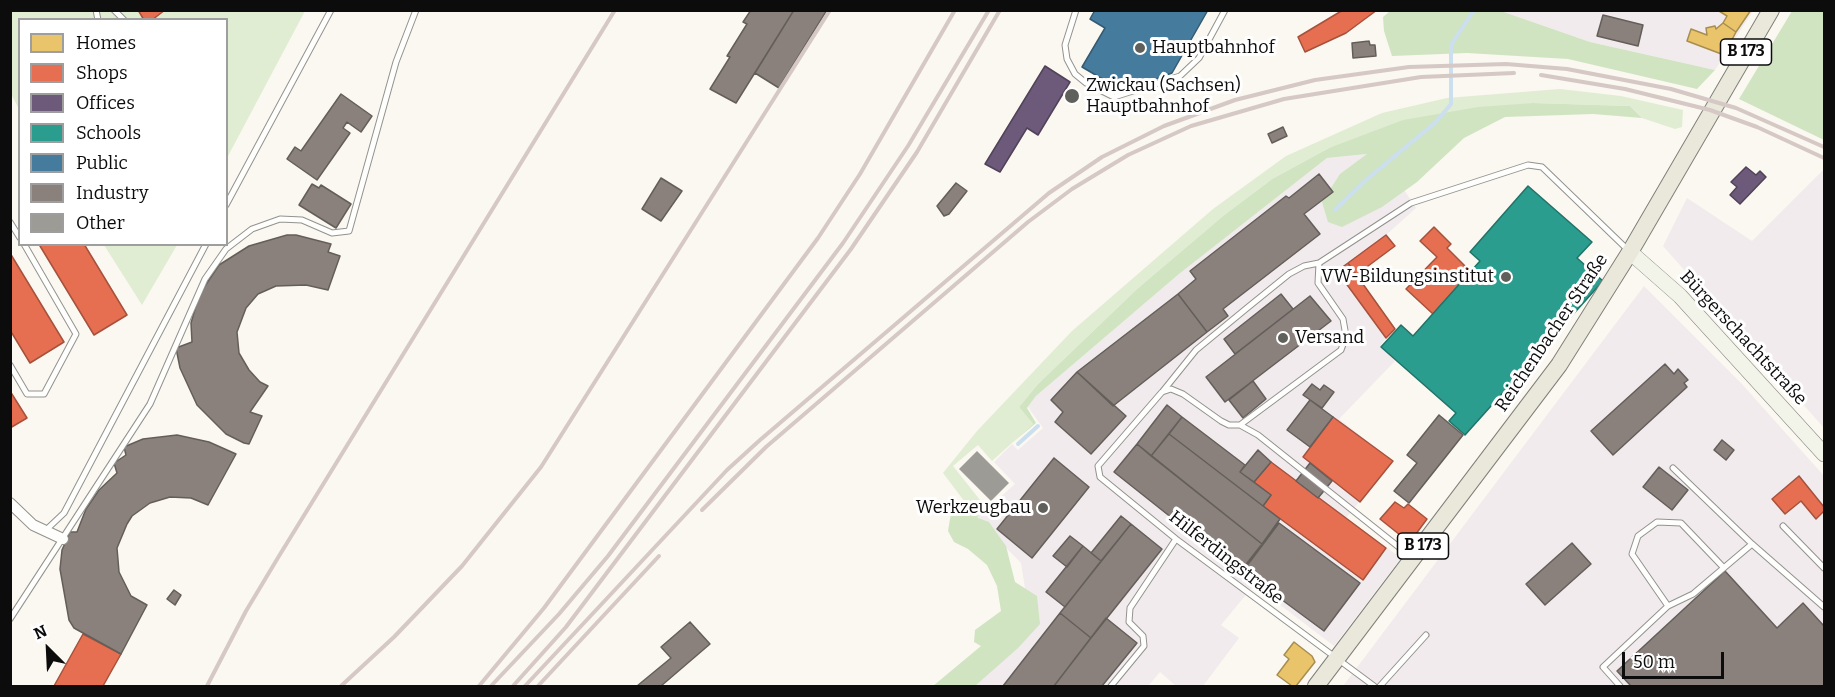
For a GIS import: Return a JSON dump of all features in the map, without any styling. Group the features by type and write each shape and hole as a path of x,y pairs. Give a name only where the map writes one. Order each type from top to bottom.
{"main road":[{"name":"Reichenbacher Straße","path":"1316,687 1558,365 1630,252 1771,10"},
{"name":"Bürgerschachtstraße","path":"1630,252 1680,296 1768,389 1824,454"}],"street":[{"path":"10,503 33,525 63,539"}],"lane":[{"path":"228,201 331,10"},
{"path":"10,619 150,404 205,279 226,249 252,229 280,219 302,220 332,232 349,231 396,63 416,10"},
{"path":"1076,10 1065,45 1067,59 1075,74 1086,83 1114,98 1180,76 1199,58 1225,10"},
{"path":"1162,392 1196,350 1289,274 1304,266 1319,263 1411,203 1528,165 1542,167 1630,252"},
{"path":"10,222 18,235"},
{"path":"10,365 27,394 44,394 76,334 25,246"},
{"path":"45,531 64,513 205,246"},
{"path":"1162,392 1171,389 1183,394 1221,421 1229,425 1240,424 1341,350 1346,336 1343,319 1317,283 1319,263"},
{"name":"Hilferdingstraße","path":"1162,392 1098,466 1100,477 1176,539 1374,687"},
{"path":"1240,424 1258,435 1413,559"},
{"path":"1673,468 1752,544 1824,607"},
{"path":"1668,606 1632,554 1638,536 1657,522 1680,523 1724,568"},
{"path":"1783,526 1824,568"},
{"path":"1111,687 1144,646 1143,636 1129,622 1130,608 1176,539"},
{"path":"1620,687 1602,667 1668,606 1692,594 1752,544"},
{"path":"1380,687 1426,635"}],"shaded area":[{"path":"1501,11 1753,11 1715,70 1590,42"},
{"path":"1368,154 1393,173 1416,208 1386,235 1337,271 1386,338 1381,345 1395,361 1339,419 1393,461 1346,518 1401,558 1334,646 1254,585 1221,625 1239,638 1203,686 1176,686 1160,672 1148,686 955,686 1027,601 1021,563 977,518 1015,484 994,462 1012,444 1018,450 1043,428 1028,407 1036,396 1179,274 1327,158"},
{"path":"1824,169 1824,428 1663,246 1687,198 1752,241"},
{"path":"1644,286 1741,383 1824,476 1824,686 1343,686"}],"green space":[{"path":"11,11 305,11 228,156 228,18 18,18 18,107 11,94"},
{"path":"1390,11 1501,11 1590,42 1715,70 1697,89 1568,59 1467,53 1392,56 1384,31 1383,17"},
{"path":"1792,11 1824,11 1824,140 1739,99"},
{"path":"1560,89 1621,96 1683,110 1682,127 1675,129 1642,118 1630,106 1533,103 1329,148 1272,179 1223,216 1137,289 1038,384 1019,407 1033,424 992,461 978,445 953,466 988,510 977,518 943,473 977,431 1072,331 1213,209 1286,156 1382,113 1447,98"},
{"path":"1533,103 1630,106 1642,118 1593,114 1505,117 1464,138 1417,182 1382,207 1342,227 1328,222 1322,202 1340,174 1367,154 1327,158 1179,274 1036,396 1027,408 1036,423 1012,443 1033,424 1019,407 1038,384 1137,289 1223,216 1272,179 1329,148 1403,120 1478,107"},
{"path":"105,246 176,246 142,305"},
{"path":"964,508 975,508 978,518 989,522 1006,546 1015,582 1037,596 1040,624 1018,648 975,686 933,686 981,646 974,642 975,630 1001,611 997,586 987,565 968,549 954,542 948,531 951,513"}],"building: Homes":[{"path":"1751,10 1736,32 1723,23 1727,16 1719,11"},
{"path":"1723,23 1736,32 1724,55 1687,41 1691,29 1707,35 1706,28 1715,26 1716,29"},
{"path":"1294,642 1312,656 1315,662 1296,686 1292,686 1277,675 1289,659 1284,655"}],"building: Shops":[{"path":"138,10 165,10 155,18 143,18"},
{"path":"1343,10 1377,10 1346,33 1305,52 1298,37"},
{"path":"1434,227 1451,244 1447,248 1471,272 1433,314 1406,289 1437,257 1420,241"},
{"path":"1386,235 1395,246 1356,275 1348,263"},
{"path":"40,246 85,246 127,315 94,335"},
{"path":"10,253 64,342 30,363 10,330"},
{"path":"1348,263 1395,329 1386,338 1337,271"},
{"path":"10,391 27,418 10,428"},
{"path":"1333,417 1393,461 1360,502 1303,457"},
{"path":"1271,462 1386,548 1363,580 1263,506 1271,495 1254,482"},
{"path":"1799,476 1824,507 1824,511 1816,519 1801,501 1785,514 1772,499"},
{"path":"1395,502 1404,508 1408,504 1427,519 1413,538 1405,539 1380,519"},
{"path":"83,634 121,654 103,686 54,686"}],"building: Offices":[{"path":"1045,66 1070,82 1038,135 1027,128 1000,172 985,164"},
{"path":"1746,167 1756,175 1760,171 1766,177 1740,204 1730,195 1737,187 1731,182"}],"building: Schools":[{"path":"1528,186 1592,242 1577,258 1603,281 1465,435 1449,421 1456,413 1381,347 1401,325 1413,336 1480,261 1470,252"}],"building: Public":[{"name":"Hauptbahnhof","path":"1095,10 1208,10 1172,73 1140,85 1130,79 1123,91 1082,67 1105,28 1090,19"}],"building: Industry":[{"path":"751,10 794,10 736,103 710,89 730,57 727,56 747,24 743,22"},
{"path":"794,10 827,10 779,88 755,73"},
{"path":"1603,15 1643,25 1638,46 1597,36"},
{"path":"1369,41 1370,45 1375,45 1376,56 1353,58 1352,43"},
{"path":"341,94 372,116 361,132 347,122 343,128 350,133 317,180 287,159 295,147 301,151"},
{"path":"1283,127 1287,136 1272,143 1268,134"},
{"path":"1319,174 1333,192 1304,214 1320,234 1223,309 1228,316 1207,332 1178,294 1196,279 1190,271 1286,196 1289,198"},
{"path":"661,178 682,191 661,221 642,209"},
{"path":"956,183 967,191 949,214 944,216 937,206"},
{"path":"312,184 319,188 321,185 351,204 336,228 299,205"},
{"path":"287,235 296,235 331,244 328,252 340,256 328,290 306,285 276,286 258,294 246,308 237,332 239,353 249,370 260,382 268,386 250,412 262,416 249,444 226,434 197,405 180,368 176,348 192,342 191,323 196,306 205,286 219,265 249,246"},
{"path":"1178,294 1207,332 1113,406 1077,372"},
{"path":"1281,294 1293,309 1235,354 1224,339"},
{"name":"Versand","path":"1310,296 1331,321 1225,402 1206,377"},
{"path":"1665,364 1674,374 1678,369 1688,380 1684,383 1687,387 1613,455 1591,431"},
{"path":"1077,372 1126,416 1091,454 1055,422 1063,412 1051,400"},
{"path":"1253,381 1266,399 1243,418 1229,400"},
{"path":"1312,384 1320,390 1324,385 1334,392 1322,408 1303,395"},
{"path":"1310,400 1333,417 1310,447 1287,430"},
{"path":"1167,405 1182,417 1151,456 1137,444"},
{"path":"1439,415 1463,435 1409,503 1394,491 1417,463 1407,455"},
{"path":"1182,417 1245,465 1240,472 1271,495 1263,506 1169,434"},
{"path":"1169,434 1280,519 1262,544 1151,456"},
{"path":"177,435 209,442 236,454 208,505 191,498 170,497 150,503 132,516 127,524 117,548 119,572 131,596 147,605 121,654 74,628 69,620 60,569 62,550 70,532 77,532 86,509 99,490 117,473 114,463 126,455 124,447 143,439"},
{"path":"1722,440 1734,450 1726,460 1714,450"},
{"path":"1137,444 1262,544 1240,572 1114,472"},
{"path":"1258,450 1271,462 1254,482 1240,472"},
{"name":"Werkzeugbau","path":"1054,458 1089,487 1032,558 997,529"},
{"path":"1310,463 1332,481 1318,498 1296,481"},
{"path":"1659,467 1688,490 1672,510 1643,487"},
{"path":"1121,516 1131,524 1101,561 1091,553"},
{"path":"1279,523 1360,583 1324,631 1243,571"},
{"path":"1131,524 1162,549 1091,638 1060,613"},
{"path":"1070,536 1083,546 1067,567 1053,556"},
{"path":"1572,543 1591,564 1545,605 1526,584"},
{"path":"1083,546 1101,561 1065,607 1046,592"},
{"path":"1725,571 1777,628 1803,603 1824,626 1824,686 1631,686 1617,671"},
{"path":"174,590 181,595 175,605 167,599"},
{"path":"1060,613 1091,638 1054,686 1003,686"},
{"path":"1106,618 1137,643 1102,686 1054,686"},
{"path":"690,622 710,644 661,686 637,686 671,658 661,647"}],"building: Other":[{"path":"977,451 1009,483 991,501 959,469"}],"waterway":[{"path":"1335,210 1366,180 1436,122 1451,104 1451,45 1474,10"},
{"path":"1018,444 1038,426"}],"railway":[{"path":"207,686 246,611 279,556 615,10"},
{"path":"341,686 394,637 462,566 541,467 830,10"},
{"path":"479,686 544,608 818,238 860,174 955,10"},
{"path":"491,686 559,614 608,556 843,243 908,146 989,10"},
{"path":"513,686 566,627 851,249 917,152 1000,10"},
{"path":"525,686 727,470 760,440 1049,193 1102,157 1164,126 1235,100 1315,80 1409,67 1506,64 1567,69 1671,89 1736,108 1824,147"},
{"path":"702,510 766,447 1028,222 1072,189 1128,155 1191,126 1284,99 1421,77 1514,73"},
{"path":"1541,75 1625,89 1710,110 1757,127 1824,158"},
{"path":"538,686 659,556"}],"place":[{"name":"Hauptbahnhof","path":"1140,48"},
{"name":"Zwickau (Sachsen) Hauptbahnhof","path":"1072,96"},
{"name":"VW-Bildungsinstitut","path":"1506,277"},
{"name":"Versand","path":"1283,338"},
{"name":"Werkzeugbau","path":"1043,508"}]}
